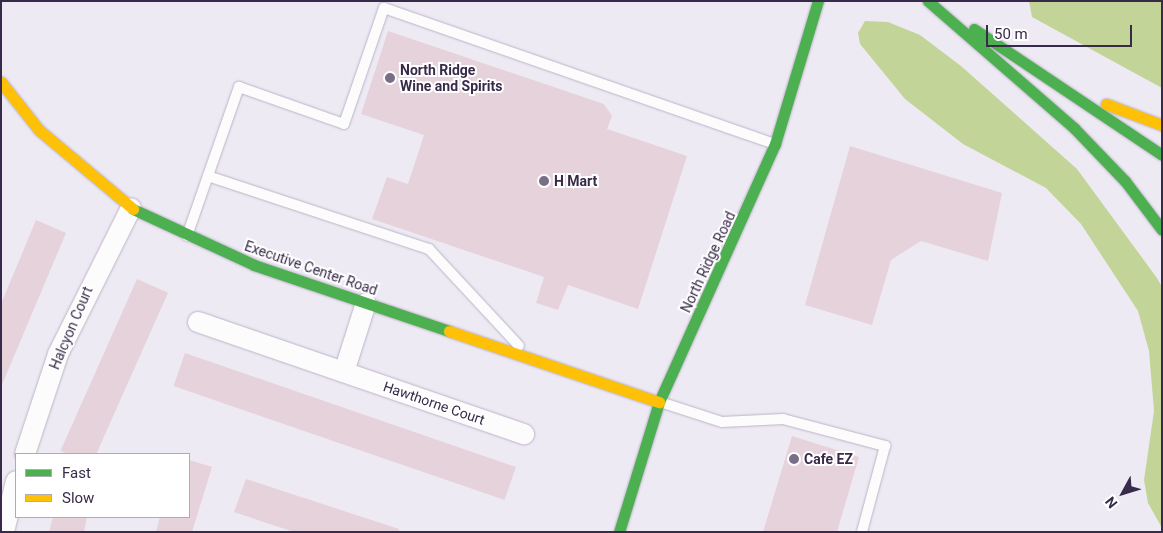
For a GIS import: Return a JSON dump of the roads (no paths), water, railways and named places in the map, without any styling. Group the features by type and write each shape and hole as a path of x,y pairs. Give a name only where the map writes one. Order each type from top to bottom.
{"main road":[{"name":"North Ridge Road","path":"619,532 659,402 741,228 775,144 818,1"},
{"path":"930,1 1065,88 1162,155"},
{"path":"930,1 1074,128 1125,181 1162,230"},
{"name":"Executive Center Road","path":"1,82 39,130 131,208 187,237 366,303 659,402"},
{"path":"1065,88 1162,125"}],"street":[{"name":"Halcyon Court","path":"24,453 58,354 131,208"},
{"path":"344,372 366,303"},
{"name":"Hawthorne Court","path":"198,322 524,434"},
{"path":"4,532 15,485"}],"lane":[{"path":"187,237 239,87 344,124 384,8 775,144"},
{"path":"208,176 430,250 530,358"},
{"path":"659,402 722,422 784,419 885,446 862,532"}],"place":[{"name":"North Ridge Wine and Spirits","path":"390,78"},
{"name":"H Mart","path":"544,181"},
{"name":"Cafe EZ","path":"794,459"}]}
